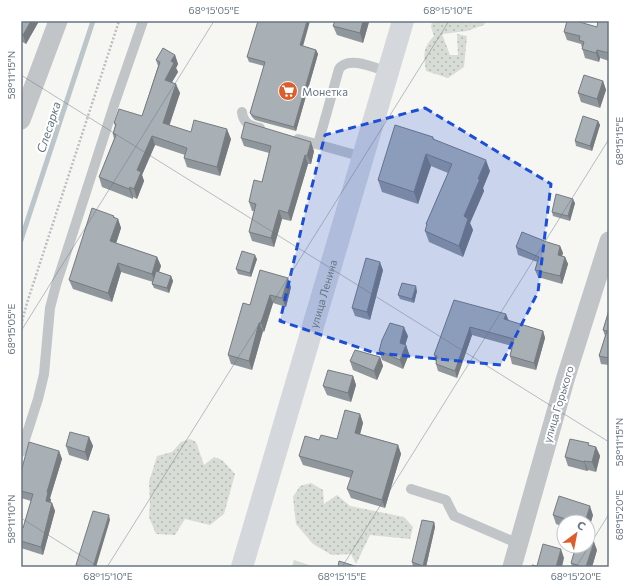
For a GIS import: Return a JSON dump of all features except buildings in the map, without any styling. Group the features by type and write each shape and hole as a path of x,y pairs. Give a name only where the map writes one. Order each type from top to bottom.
{"main road":[{"name":"улица Ленина","path":"242,567 403,21"}],"street":[{"path":"21,120 28,75 58,21"},
{"name":"улица Горького","path":"512,567 565,380 609,242"}],"lane":[{"path":"21,452 38,399 44,374 50,308 56,285 114,102 142,21"},
{"path":"318,144 339,69 342,65 347,62 353,62 388,72"},
{"path":"242,112 243,118 246,122 252,126 267,130"},
{"path":"289,136 363,157"},
{"path":"411,489 446,500 454,516 519,544"}],"path":[{"path":"21,325 119,21"}],"highlighted area":[{"path":"425,108 551,184 538,292 501,365 375,353 280,321 325,135"}],"shaded area":[{"path":"432,21 486,21 484,25 467,31 442,34 450,55 458,55 457,34 467,36 464,67 448,78 426,71 425,52 427,44 434,36 431,27"},
{"path":"190,439 196,442 204,465 214,457 222,460 235,474 224,514 210,525 185,519 175,535 156,534 149,517 149,482 157,456 172,452 181,442"},
{"path":"311,483 323,490 324,504 337,495 350,506 404,517 413,527 410,539 370,535 356,564 351,554 332,555 313,544 296,524 293,497 300,486"},
{"path":"294,560 315,567 292,567"}],"waterway":[{"name":"Слесарка","path":"21,240 93,21"}],"place":[{"name":"Монетка","path":"288,91"}]}
